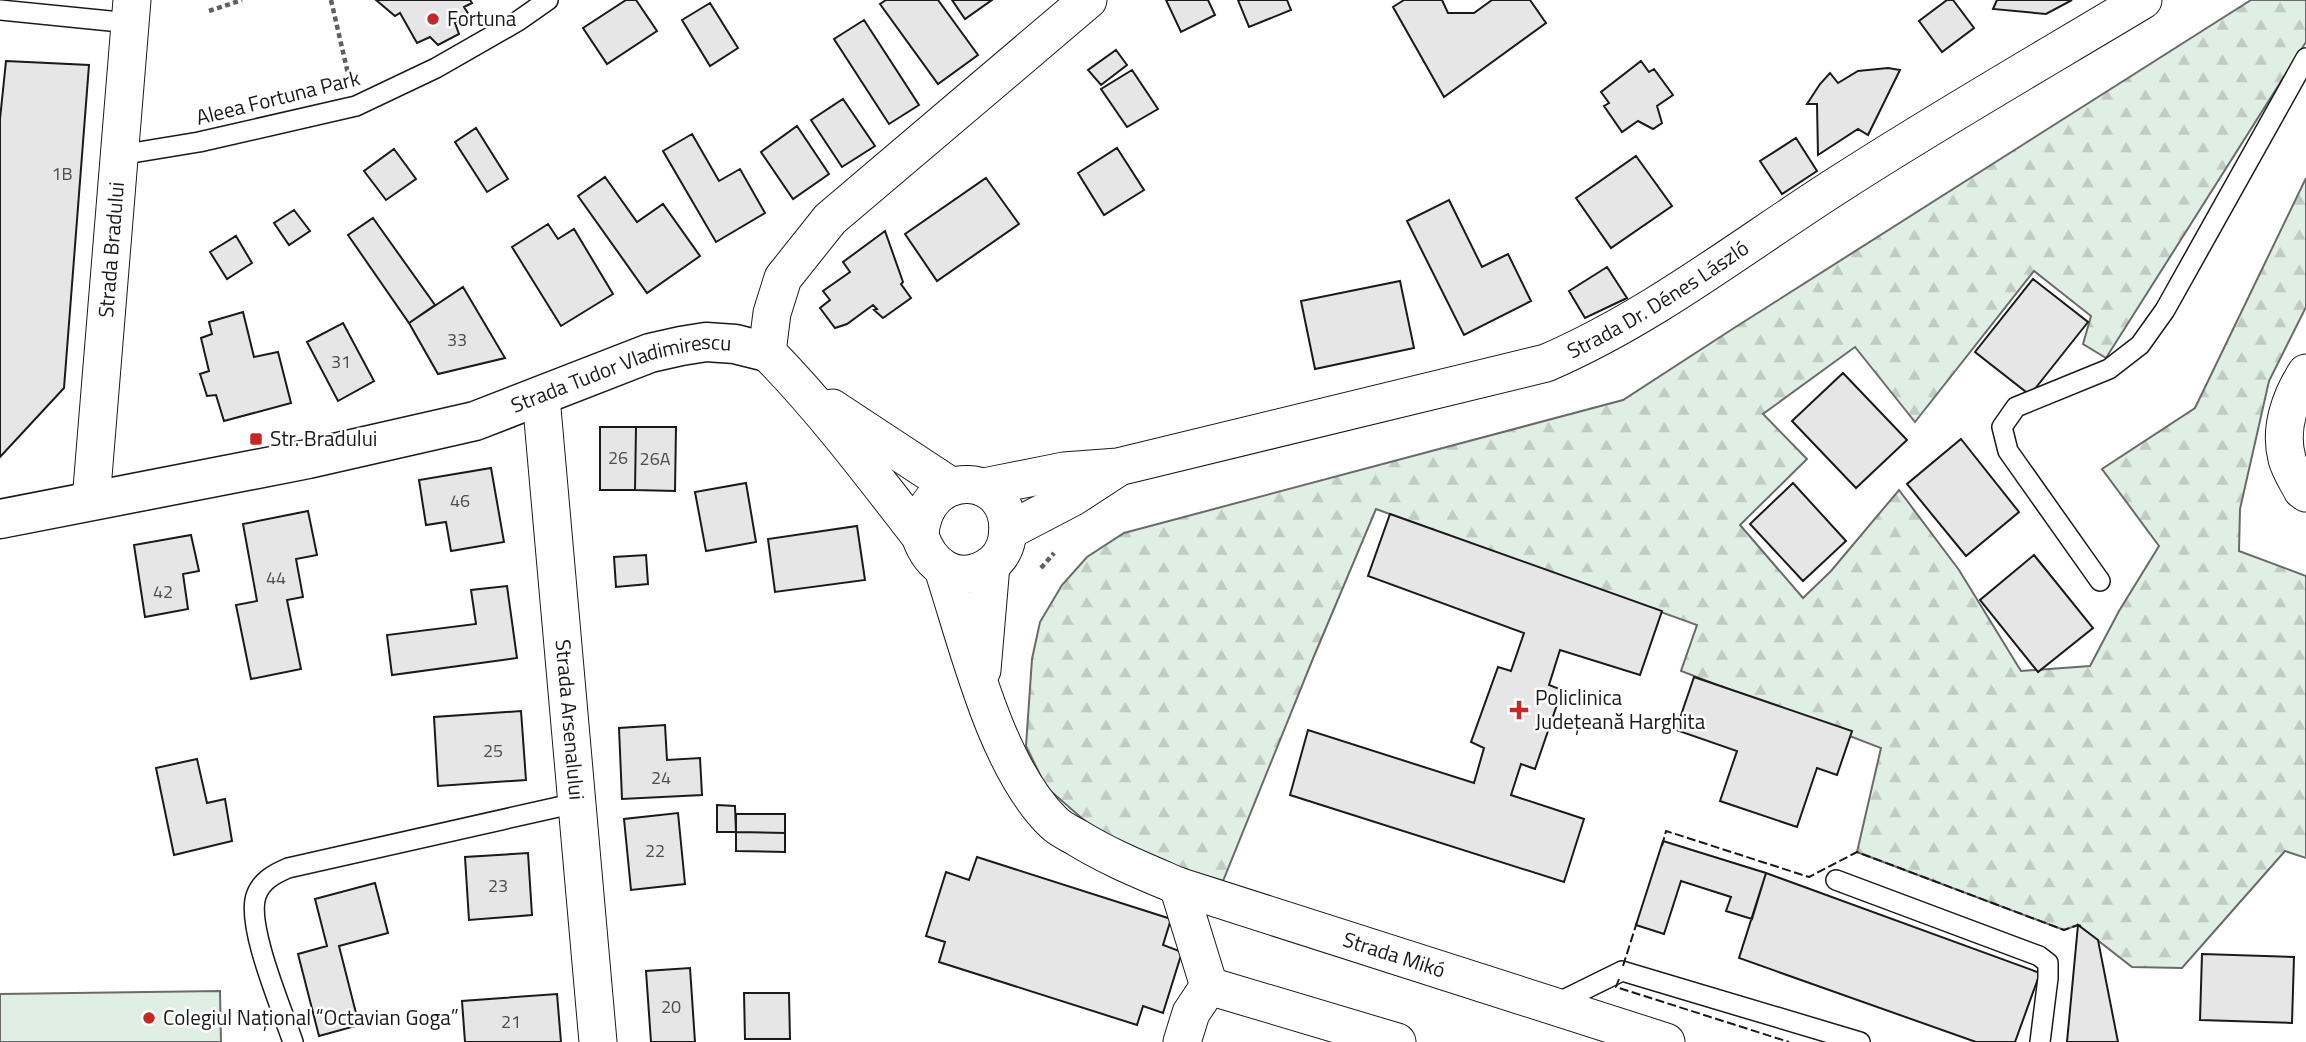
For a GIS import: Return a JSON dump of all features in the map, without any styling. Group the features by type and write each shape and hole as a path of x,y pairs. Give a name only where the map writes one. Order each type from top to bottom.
{"street":[{"name":"Strada Tudor Vladimirescu","path":"0,519 308,459 475,421 650,353 681,346 736,344 767,352 772,313 783,278 830,219 1088,0"},
{"name":"Strada Dr. Dénes László","path":"1118,467 1546,363 1579,349 1666,298 1844,180 2143,0"},
{"name":"Strada Bradului","path":"91,501 131,11"},
{"path":"767,352 805,390 920,536 928,555 943,569 968,574 991,565 1000,555 1006,544 1008,531 1004,510 997,498 968,487 805,390"},
{"path":"2306,373 2293,394 2284,430 2287,459 2306,493"},
{"name":"Strada Arsenalului","path":"541,397 598,1042"},
{"path":"920,536 924,511 931,500 941,492 1064,471 1118,467"},
{"path":"1008,531 1073,497 1118,467"},
{"path":"981,685 991,565"},
{"name":"Strada Mikó","path":"943,569 1007,756 1029,792 1055,824 1124,863 1178,886 1552,1005 1601,1033 1666,1042"},
{"path":"1178,886 1209,986"},
{"path":"1182,1042 1191,1013 1209,986"},
{"path":"1209,986 1397,1042"}],"lane":[{"name":"Aleea Fortuna Park","path":"120,155 199,142 356,106 436,68 518,21 548,0"},
{"path":"0,10 131,11"},
{"path":"2100,581 2008,451 2003,427 2016,407 2109,369 2140,345 2165,310 2306,58"},
{"path":"293,1042 254,923 257,894 272,874 288,868 576,803"},
{"path":"1836,880 2039,956 2048,963 2040,1042"},
{"path":"1552,1005 1622,971 1860,1042"}],"path":[{"path":"209,11 242,0"},
{"path":"331,0 356,106"},
{"path":"1034,575 1058,549"}],"green space":[{"path":"2251,0 2306,0 2306,42 2106,358 2083,344 2091,316 2034,271 1915,422 1855,347 1763,414 1807,459 1740,525 1803,598 1831,571 1899,490 1959,570 2021,671 2090,666 2119,611 2159,546 2102,469 2195,408 2306,178 2306,307 2269,381 2240,509 2239,551 2306,576 2306,858 2285,851 2182,968 2132,967 2078,925 2064,930 1857,852 1881,748 1681,671 1697,625 1376,509 1223,881 1144,858 1093,828 1046,787 1026,746 1032,659 1040,622 1062,585 1087,557 1124,533 1623,400"},
{"name":"Colegiul Național “Octavian Goga”","path":"220,991 221,1042 0,1042 0,994"}],"building":[{"name":"Fortuna","path":"376,0 470,0 472,3 464,7 469,15 455,23 459,34 438,45 430,37 417,43 400,13 395,16"},
{"path":"626,0 636,0 657,31 607,64 583,28"},
{"path":"886,0 938,0 978,55 938,84 880,4"},
{"path":"952,0 992,0 965,19"},
{"path":"1166,0 1208,0 1215,15 1181,32"},
{"path":"1238,0 1287,0 1291,10 1249,27"},
{"path":"1404,0 1442,0 1448,13 1474,13 1492,0 1530,0 1546,23 1444,97 1393,7"},
{"path":"1947,0 1953,0 1974,28 1942,52 1919,21"},
{"path":"1997,0 2072,0 2046,14 1993,9"},
{"path":"710,3 738,48 710,66 682,20"},
{"path":"864,20 919,105 889,124 834,39"},
{"path":"1116,50 1127,65 1101,85 1088,70"},
{"path":"6,61 89,65 64,388 0,457 0,119"},
{"path":"1641,61 1649,72 1654,69 1673,95 1657,106 1662,123 1653,129 1638,121 1622,132 1604,106 1609,103 1601,92"},
{"path":"1888,68 1900,70 1868,135 1858,129 1818,155 1817,104 1807,104 1820,84 1830,73 1838,83 1858,71"},
{"path":"1132,70 1158,109 1127,127 1101,89"},
{"path":"843,99 875,146 842,167 811,120"},
{"path":"797,126 829,174 793,199 761,152"},
{"path":"476,128 508,179 487,192 455,142"},
{"path":"692,134 719,181 740,169 765,213 716,242 663,151"},
{"path":"1796,138 1817,171 1782,194 1760,161"},
{"path":"1117,148 1144,190 1104,215 1078,173"},
{"path":"394,149 416,179 386,200 364,171"},
{"path":"1636,156 1672,206 1611,248 1576,198"},
{"path":"605,177 637,222 663,204 700,256 647,293 578,196"},
{"path":"986,178 1019,224 937,281 905,234"},
{"path":"1449,200 1482,267 1508,254 1531,301 1464,335 1407,221"},
{"path":"294,210 310,231 289,245 274,223"},
{"path":"373,218 435,305 409,323 348,235"},
{"path":"548,224 558,239 574,229 613,294 561,326 512,247"},
{"path":"885,231 903,282 901,284 911,298 883,318 874,310 877,309 873,305 847,324 835,328 820,308 830,300 823,291 850,272 843,262"},
{"path":"236,236 252,263 227,279 210,252"},
{"path":"1607,267 1627,298 1585,318 1569,291"},
{"path":"2033,279 2088,322 2030,395 1975,352"},
{"path":"1400,281 1414,348 1315,369 1301,301"},
{"path":"463,287 505,358 438,374 409,323"},
{"path":"243,312 254,357 278,352 291,403 224,421 216,395 207,396 200,374 209,371 201,338 212,334 209,322"},
{"path":"343,323 374,381 338,401 307,342"},
{"path":"1843,373 1907,440 1856,488 1792,421"},
{"path":"600,427 636,427 635,490 600,490"},
{"path":"636,427 676,427 675,491 635,490"},
{"path":"1961,439 2019,512 1966,556 1907,484"},
{"path":"491,468 504,542 451,551 446,522 426,525 419,480"},
{"path":"746,483 756,542 706,551 695,492"},
{"path":"1793,483 1846,541 1803,581 1750,524"},
{"path":"308,511 317,555 296,559 303,597 287,600 301,669 251,679 236,605 257,601 243,524"},
{"name":"Policlinica Județeană Harghita","path":"1390,514 1662,611 1640,675 1560,650 1549,685 1562,690 1535,769 1521,764 1511,795 1584,819 1564,882 1290,795 1308,730 1474,783 1484,748 1471,742 1498,667 1511,671 1524,633 1368,576"},
{"path":"857,526 865,580 775,592 768,539"},
{"path":"191,535 199,571 183,574 188,609 145,617 134,545"},
{"path":"646,555 648,584 616,587 614,557"},
{"path":"2034,555 2093,628 2038,672 1980,600"},
{"path":"507,586 517,658 392,675 387,635 476,624 471,590"},
{"path":"1694,677 1852,731 1837,775 1817,768 1797,827 1720,801 1737,751 1676,730"},
{"path":"521,711 526,780 438,786 434,717"},
{"path":"665,725 667,760 700,758 702,795 622,799 619,728"},
{"path":"197,759 207,803 225,799 232,841 174,855 156,768"},
{"path":"717,805 735,806 736,832 717,832"},
{"path":"678,813 685,884 631,890 624,819"},
{"path":"736,814 785,814 785,833 736,832"},
{"path":"736,832 785,833 785,852 736,851"},
{"path":"1663,841 1766,873 1752,919 1726,911 1731,897 1681,881 1664,934 1636,925"},
{"path":"528,853 532,915 469,920 465,857"},
{"path":"977,857 1171,919 1163,945 1182,952 1163,1013 1143,1006 1137,1025 939,962 945,942 926,936 946,872 969,880"},
{"path":"1766,873 2040,973 2015,1042 1976,1042 1739,958"},
{"path":"375,883 388,933 339,946 359,1025 319,1036 298,954 327,946 315,899"},
{"path":"2078,925 2098,940 2118,1042 2067,1042"},
{"path":"2202,954 2294,957 2292,1023 2200,1020"},
{"path":"690,968 695,1042 651,1042 646,971"},
{"path":"744,993 789,993 790,1039 745,1039"},
{"path":"557,994 561,1042 465,1042 462,1001"}],"fence":[{"path":"1662,846 1666,831 1809,877 1857,852 2064,930 2081,926"},
{"path":"1623,966 1637,922"},
{"path":"1619,979 1616,987 1789,1042"}],"place":[{"name":"Fortuna","path":"433,19"},
{"name":"Str. Bradului","path":"256,439"},
{"name":"Policlinica Județeană Harghita","path":"1519,710"},
{"name":"Colegiul Național “Octavian Goga”","path":"149,1018"}]}
